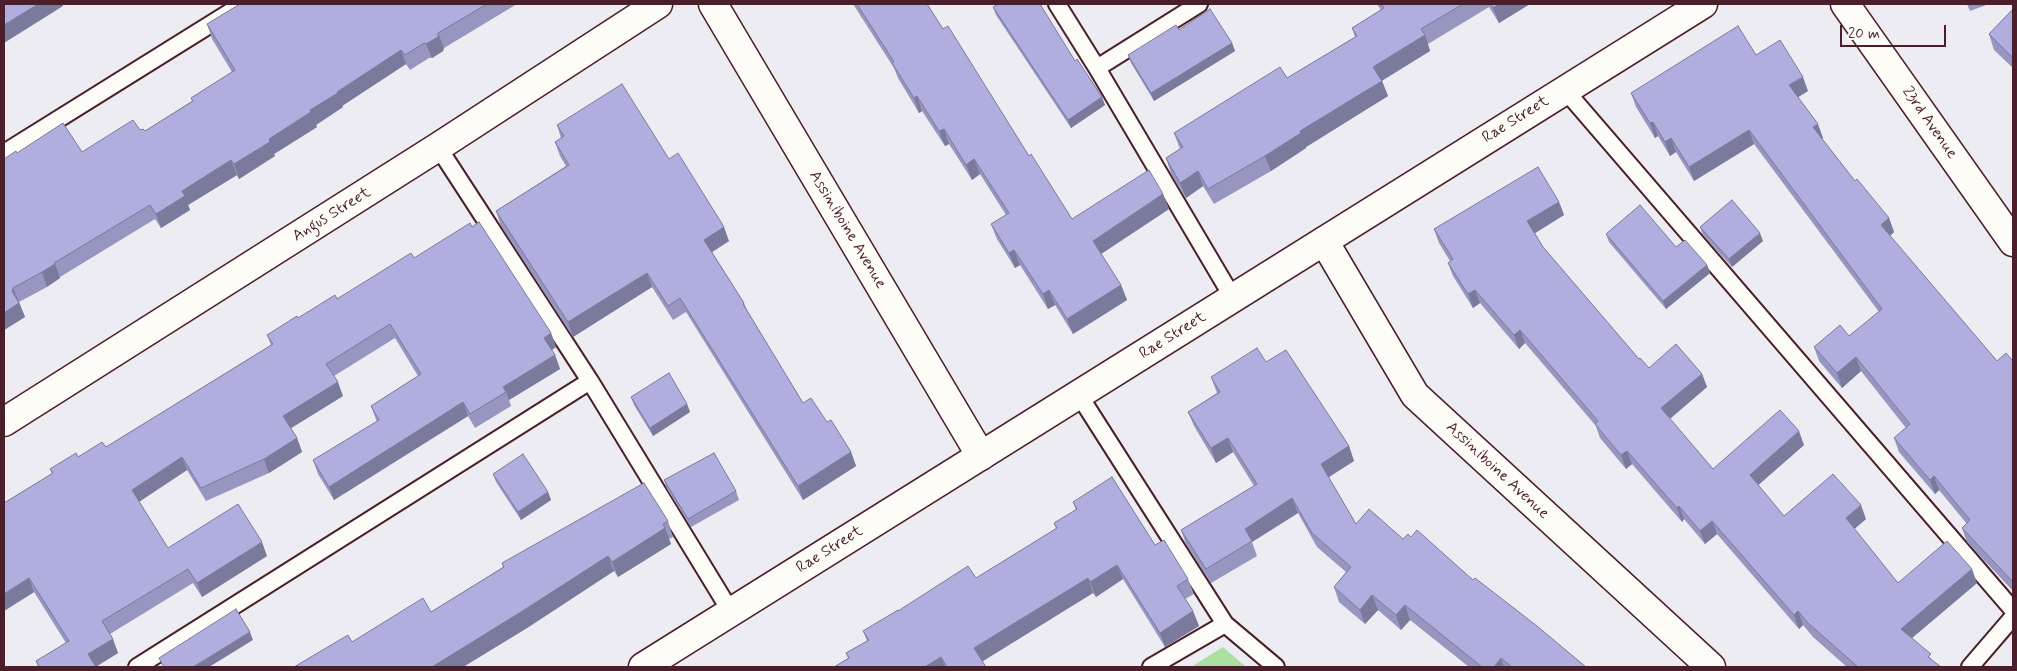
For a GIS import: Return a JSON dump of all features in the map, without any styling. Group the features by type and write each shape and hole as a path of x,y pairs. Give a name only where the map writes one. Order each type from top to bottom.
{"street":[{"name":"Angus Street","path":"4,422 438,148 658,4"},
{"name":"Assiniboine Avenue","path":"713,4 981,456"},
{"name":"Rae Street","path":"643,667 1703,4"},
{"name":"23rd Avenue","path":"1845,4 2013,242"},
{"name":"Assiniboine Avenue","path":"1324,241 1415,396 1711,667"}],"lane":[{"path":"4,153 243,4"},
{"path":"1057,4 1233,298"},
{"path":"1097,68 1199,4"},
{"path":"1565,90 2013,610"},
{"path":"438,148 590,381 731,612"},
{"path":"137,667 590,381"},
{"path":"1079,395 1225,624 1276,667"},
{"path":"1970,667 2013,617"},
{"path":"1151,667 1225,624"}],"green space":[{"path":"1223,647 1246,667 1191,667"}],"building":[{"path":"4,4 38,4 4,25"},
{"path":"240,4 487,4 438,33 438,37 426,44 424,43 405,55 401,50 310,110 311,112 269,139 270,142 234,164 231,160 182,191 185,196 156,214 150,205 13,288 12,291 19,303 4,313 4,159 16,151 17,153 63,123 82,152 133,120 140,130 143,129 145,131 193,101 191,98 235,70 207,24"},
{"path":"857,4 927,4 943,29 948,26 1029,156 1031,154 1072,219 1149,170 1163,194 1093,241 1121,285 1067,319 1049,290 1043,294 1014,250 1009,253 991,224 1009,213 974,159 966,165 944,129 939,131 917,96 914,98 892,63 894,62"},
{"path":"998,4 1040,4 1075,61 1077,59 1102,97 1068,120 993,7"},
{"path":"1381,4 1463,4 1421,29 1425,35 1373,67 1382,81 1300,131 1301,133 1265,156 1208,189 1198,171 1180,183 1166,158 1183,147 1174,133 1280,67 1287,78 1357,36 1352,28 1384,8"},
{"path":"1491,4 1499,4 1493,8"},
{"path":"1210,9 1232,43 1151,93 1128,55 1176,25 1179,30"},
{"path":"2013,9 2013,58 1989,34"},
{"path":"1738,26 1756,55 1780,40 1803,77 1789,85 1818,124 1813,127 1855,181 1857,179 1889,218 1881,225 1997,361 2006,353 2013,361 2013,582 1962,528 1970,520 1934,476 1930,480 1894,438 1910,424 1856,357 1837,373 1814,347 1840,325 1849,336 1882,309 1749,130 1689,167 1671,138 1665,142 1653,122 1650,123 1631,93"},
{"path":"622,84 669,159 678,153 724,227 704,240 803,403 811,398 827,422 831,420 851,452 798,486 680,298 668,306 647,273 568,322 496,211 569,165 555,142 564,136 557,125"},
{"path":"1538,167 1559,202 1527,221 1543,247 1639,359 1649,368 1676,344 1702,374 1661,408 1713,469 1780,410 1799,431 1750,475 1784,516 1833,474 1861,505 1846,518 1898,583 1947,541 1972,569 1901,629 1931,654 1928,657 1941,667 1858,667 1808,623 1798,611 1794,615 1712,521 1700,531 1627,451 1621,455 1595,424 1598,421 1520,330 1514,335 1475,290 1468,294 1448,263 1453,259 1434,229"},
{"path":"1732,200 1760,233 1729,259 1700,227"},
{"path":"1640,205 1676,247 1685,240 1707,265 1663,301 1606,234"},
{"path":"479,222 551,333 544,338 555,355 503,387 506,392 470,414 463,402 329,487 313,460 379,420 371,406 421,374 390,324 326,364 338,382 283,416 297,438 264,459 201,488 182,457 132,490 168,548 238,504 262,542 197,583 188,569 102,621 113,639 88,654 96,667 40,667 36,661 69,641 29,578 4,594 4,503 53,473 50,469 76,453 78,457 102,442 106,447 273,344 267,335 297,316 298,318 335,295 337,299 411,253 414,258 470,223 472,227"},
{"path":"1257,348 1266,362 1286,350 1349,446 1321,464 1356,524 1369,509 1403,539 1408,534 1411,537 1417,530 1473,580 1475,578 1586,667 1512,667 1501,658 1494,667 1482,667 1405,605 1396,615 1372,595 1360,610 1334,587 1351,567 1312,533 1292,498 1245,529 1252,541 1206,569 1181,530 1257,484 1228,438 1211,448 1188,412 1220,392 1211,377"},
{"path":"669,373 687,404 650,428 631,397"},
{"path":"714,453 736,491 688,519 664,480"},
{"path":"523,454 548,492 518,512 493,474"},
{"path":"1112,477 1155,545 1164,540 1188,579 1177,586 1193,611 1160,633 1117,565 1090,582 1088,578 974,648 986,667 947,667 941,657 925,667 834,667 849,658 846,653 869,640 863,631 968,566 976,578 1057,528 1054,523 1077,509 1073,502"},
{"path":"644,483 668,521 663,524 665,528 612,562 608,556 432,667 294,667 348,635 352,642 423,598 431,612 504,567 502,563"},
{"path":"236,609 250,632 193,667 164,667 159,658"}]}
